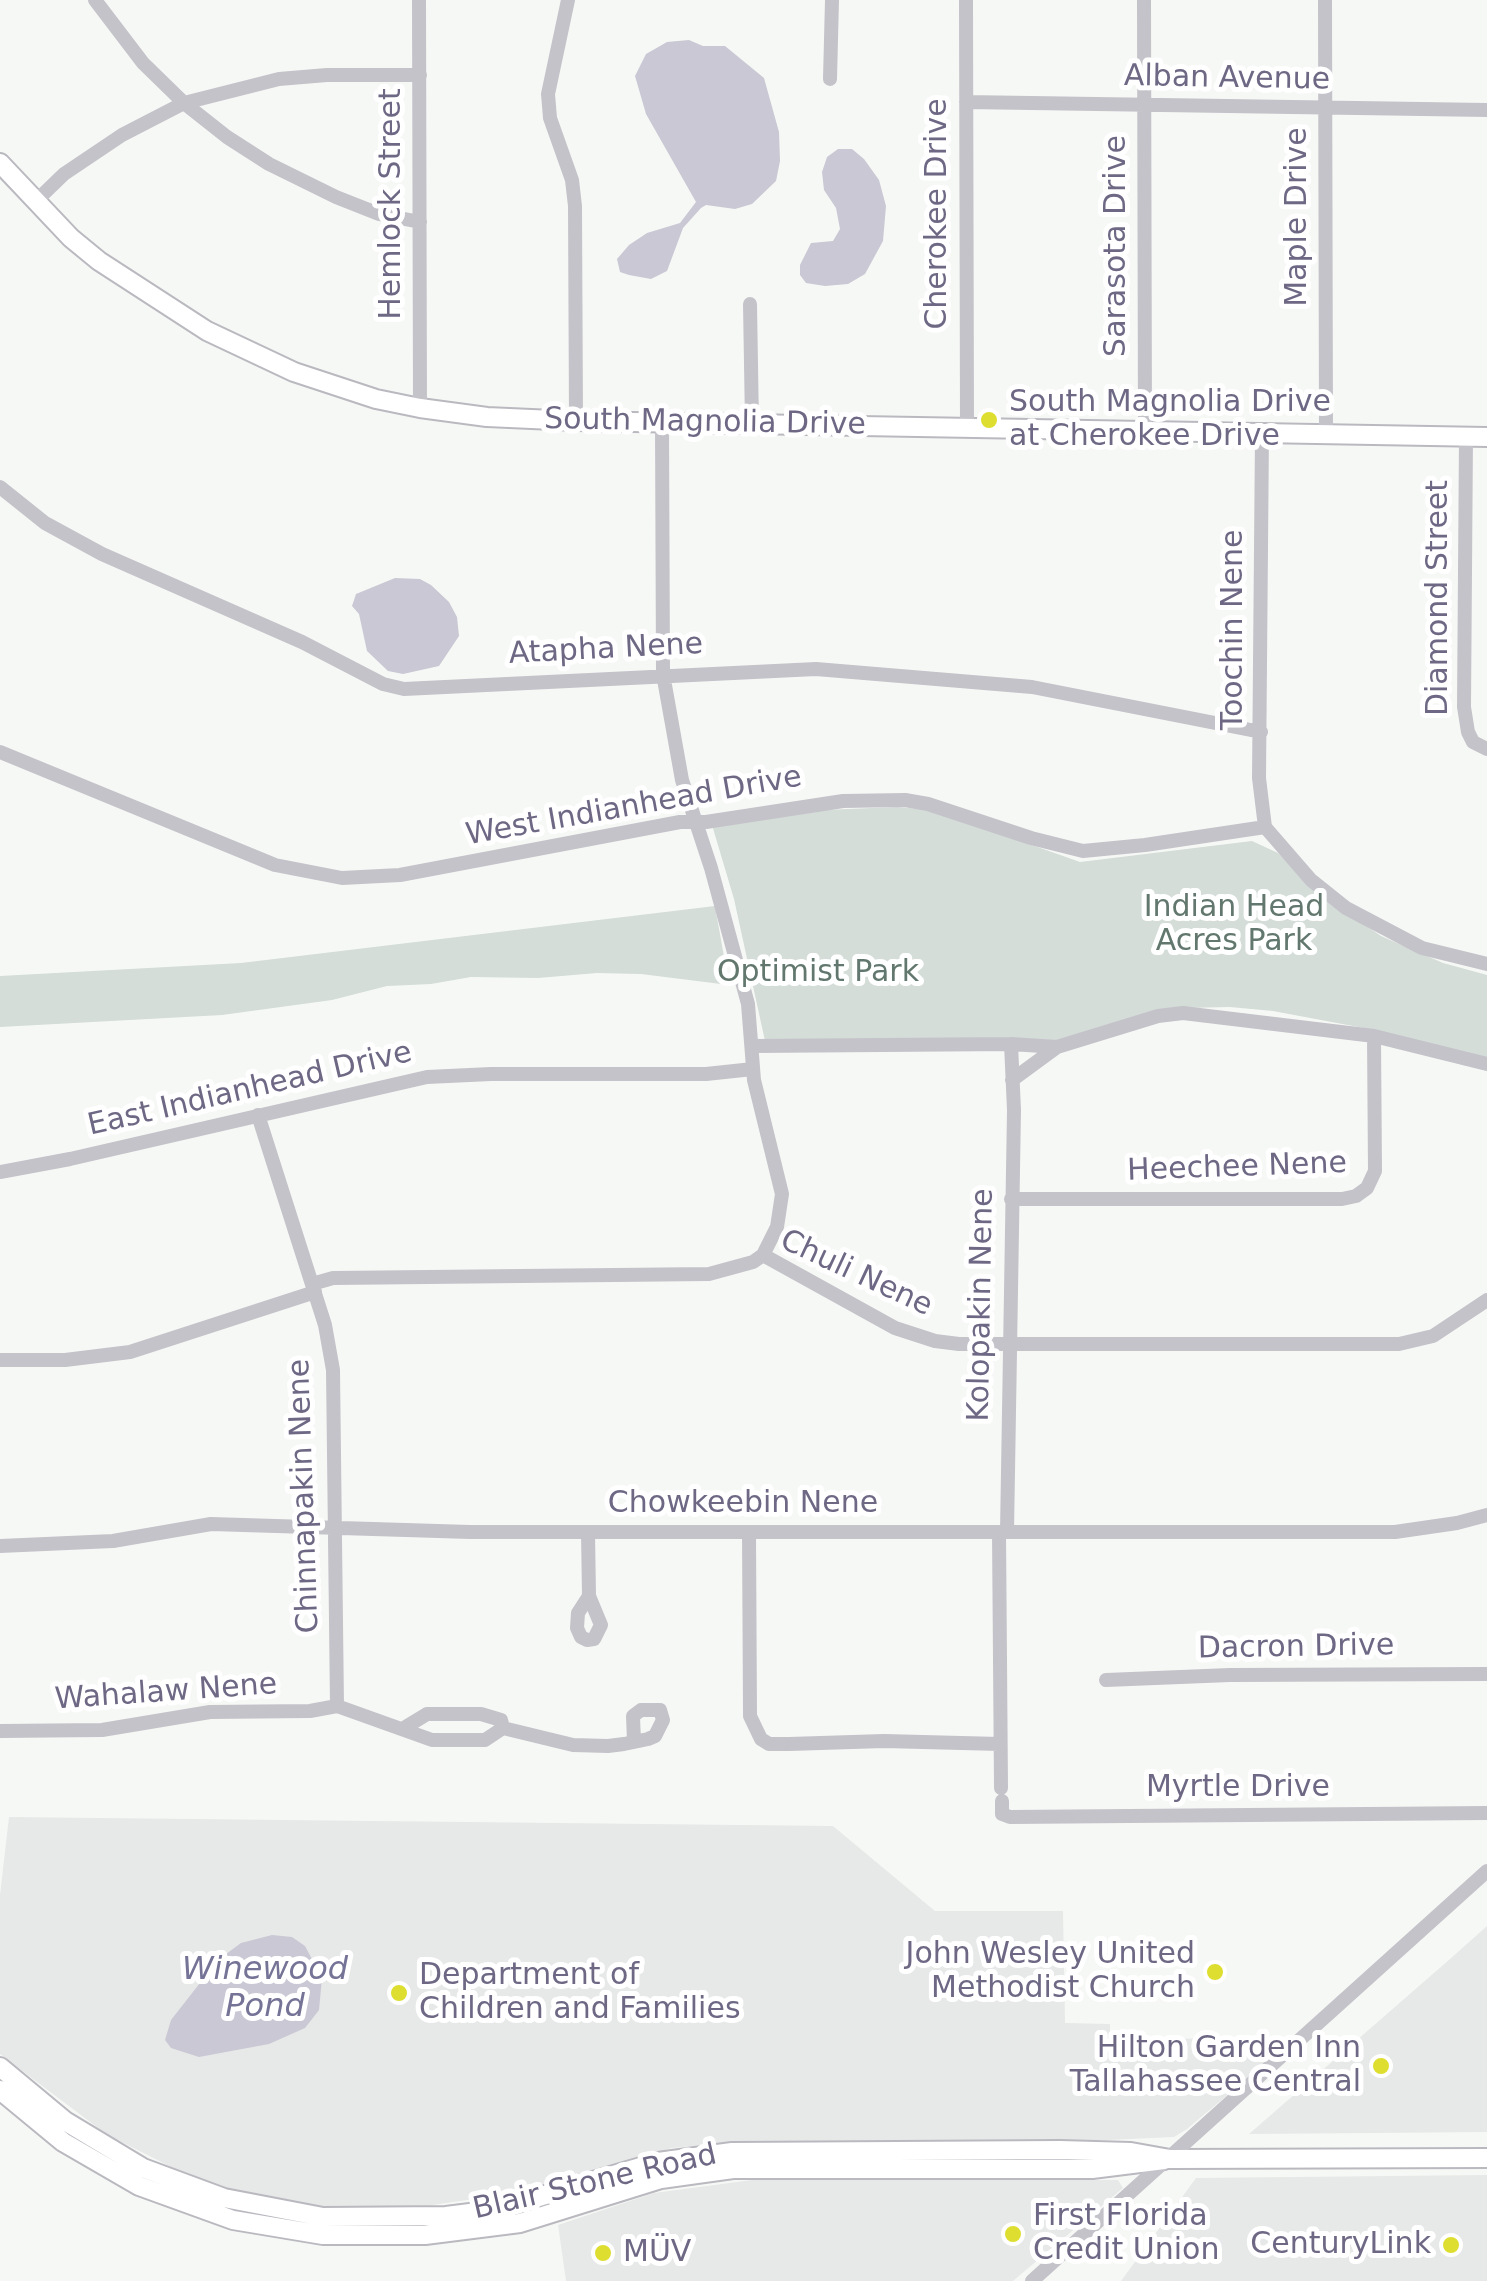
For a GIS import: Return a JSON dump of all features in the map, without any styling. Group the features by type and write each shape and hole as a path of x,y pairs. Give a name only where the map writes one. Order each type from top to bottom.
{"main road":[{"name":"South Magnolia Drive","path":"0,163 98,261 207,332 309,377 376,399 420,408 487,417 576,421 1487,437"},
{"name":"Blair Stone Road","path":"0,2067 139,2176"},
{"name":"Blair Stone Road","path":"0,2090 63,2142 139,2176 224,2198 289,2221 370,2218 451,2224 732,2152 843,2160 996,2160 1132,2152 1170,2159 1487,2158"}],"street":[{"path":"95,0 142,63 227,137 269,164 379,214 420,222"},
{"name":"Hemlock Street","path":"420,0 420,408"},
{"path":"568,0 548,94 550,118 572,180 575,206 576,421"},
{"path":"830,79 832,0"},
{"name":"Cherokee Drive","path":"966,0 968,428"},
{"name":"Sarasota Drive","path":"1144,0 1145,432"},
{"name":"Maple Drive","path":"1325,0 1326,434"},
{"path":"35,202 64,174 122,135 184,103 279,79 420,75"},
{"name":"Alban Avenue","path":"966,102 1487,110"},
{"path":"750,304 752,424"},
{"path":"662,423 663,674 682,780 748,1004 753,1069 782,1194 777,1226 764,1254"},
{"name":"Toochin Nene","path":"1262,433 1260,792 1266,827"},
{"name":"Diamond Street","path":"1466,436 1464,707 1473,742 1487,750"},
{"name":"Atapha Nene","path":"0,487 45,523 76,541 302,642 383,684 425,690 474,683 816,669 1006,683 1261,732"},
{"name":"West Indianhead Drive","path":"0,752 276,865 342,878 400,875 680,822 813,804 906,800 1066,848 1094,851 1266,827"},
{"path":"1266,827 1311,880 1346,908 1422,948 1487,964"},
{"path":"1012,1080 1057,1047 1158,1016 1184,1013 1374,1036 1487,1064"},
{"name":"Heechee Nene","path":"1012,1199 1356,1196 1367,1188 1376,1171 1374,1036"},
{"name":"Kolopakin Nene","path":"1002,1794 1011,1044"},
{"path":"753,1046 1057,1047"},
{"name":"East Indianhead Drive","path":"0,1172 427,1078 492,1074 706,1074 753,1069"},
{"name":"Chinnapakin Nene","path":"258,1115 314,1288 333,1370 337,1706"},
{"name":"Chuli Nene","path":"0,1360 66,1360 130,1352 334,1278 710,1274 753,1262 764,1254 895,1328 959,1344 1399,1344 1434,1336 1487,1300"},
{"name":"Chowkeebin Nene","path":"0,1546 113,1541 210,1524 588,1532 1396,1532 1487,1515"},
{"path":"588,1532 589,1596"},
{"path":"749,1532 750,1716 761,1739 769,1744 1000,1744"},
{"name":"Dacron Drive","path":"1106,1680 1230,1675 1487,1674"},
{"path":"337,1706 432,1740 485,1740 503,1728 592,1747 634,1742"},
{"name":"Wahalaw Nene","path":"0,1730 102,1730 210,1712 310,1711 337,1706"},
{"path":"404,1728 427,1714 492,1716 500,1720 503,1728"},
{"name":"Myrtle Drive","path":"1002,1794 1002,1814 1010,1817 1268,1818 1487,1813"},
{"path":"1032,2281 1487,1870"}],"shaded area":[{"path":"9,1817 833,1826 935,1911 1063,1911 1065,2023 1110,2024 1110,2039 1295,2038 1174,2137 731,2142 672,2148 538,2188 501,2195 412,2208 318,2209 233,2191 181,2172 106,2134 0,2054 0,1895"},
{"path":"1487,1926 1487,2132 1249,2134 1450,1959"},
{"path":"1487,2175 1487,2281 1121,2281 1196,2178"},
{"path":"752,2180 1118,2180 1123,2188 1013,2281 566,2281 558,2225 654,2193"}],"green space":[{"name":"Indian Head Acres Park","path":"897,807 933,810 1080,862 1252,841 1278,853 1328,899 1381,936 1443,963 1487,975 1487,1059 1369,1029 1230,1007 1183,1008 1063,1041 765,1041 734,899 712,825 798,811"},
{"path":"715,906 729,985 641,974 471,977 387,986 332,1000 222,1015 0,1027 0,976 241,963"}],"water":[{"path":"689,40 703,46 725,46 764,78 779,132 776,181 752,204 735,209 706,205 701,208 683,228 667,271 651,279 629,275 620,272 617,259 629,245 647,233 680,223 696,202 646,114 635,76 646,54 667,42"},
{"path":"838,149 852,149 879,180 886,206 883,241 865,274 848,284 806,283 800,275 800,265 811,243 833,241 840,229 836,208 824,190 822,172 827,157"},
{"path":"395,578 420,579 431,585 449,602 457,617 459,636 439,666 403,674 388,671 367,651 359,614 352,606 356,594"},
{"name":"Winewood Pond","path":"272,1935 292,1937 305,1946 322,1978 319,2010 305,2028 269,2044 199,2057 171,2048 165,2040 171,2020 218,1960 241,1943"}],"place":[{"name":"South Magnolia Drive at Cherokee Drive","path":"989,420"},
{"name":"John Wesley United Methodist Church","path":"1215,1972"},
{"name":"Department of Children and Families","path":"399,1993"},
{"name":"Hilton Garden Inn Tallahassee Central","path":"1381,2066"},
{"name":"First Florida Credit Union","path":"1013,2234"},
{"name":"CenturyLink","path":"1451,2245"},
{"name":"MÜV","path":"603,2253"}],"park label":[{"name":"Optimist Park","path":"818,973"}]}
